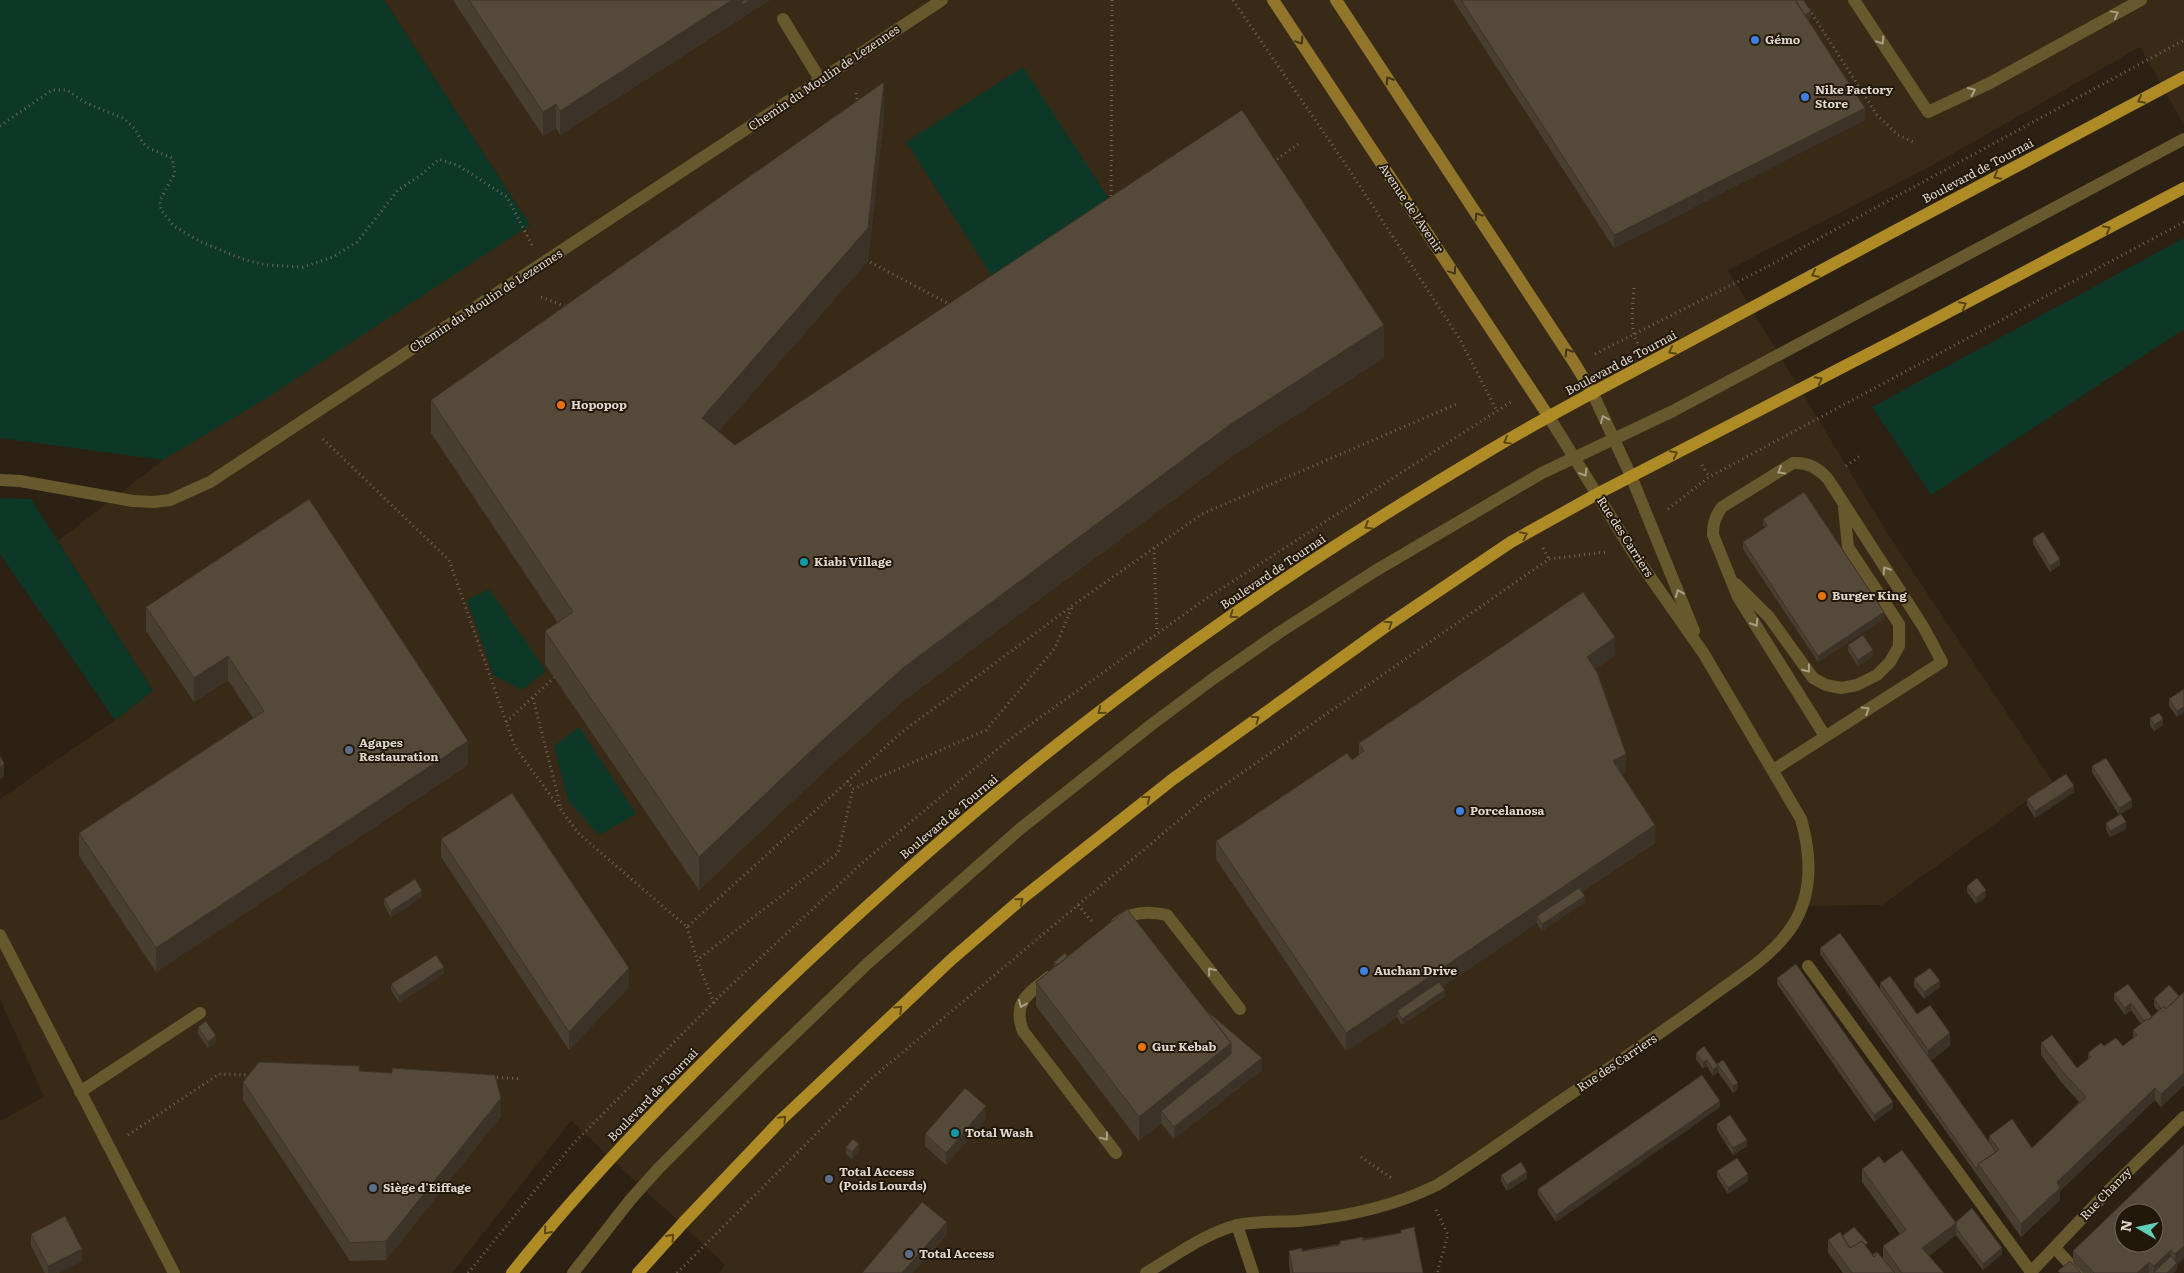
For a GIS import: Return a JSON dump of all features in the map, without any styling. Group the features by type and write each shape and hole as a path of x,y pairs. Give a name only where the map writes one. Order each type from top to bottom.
{"main road":[{"name":"Avenue de l'Avenir","path":"1273,0 1549,417"},
{"path":"1336,0 1593,394"},
{"name":"Boulevard de Tournai","path":"512,1273 592,1180 708,1057 852,919 937,844 1112,702 1181,651 1337,545 1488,451 2184,77"},
{"path":"638,1273 782,1119 952,959 1025,896 1173,779 1376,633 1511,542 1597,494 2184,188"}],"street":[{"name":"Chemin du Moulin de Lezennes","path":"0,480 20,481 133,501 170,500 188,494 219,477 822,81 942,0"},
{"path":"1854,0 1928,112 1990,83 2141,0"},
{"path":"783,19 822,81"},
{"path":"573,1273 631,1199 758,1069 867,964 1020,829 1151,725 1280,632 1452,525 1574,456 1614,439 1699,397 2184,138"},
{"name":"Rue des Carriers","path":"1593,394 1631,476 1704,654"},
{"name":"Rue des Carriers","path":"1146,1273 1197,1242 1237,1225 1307,1220 1354,1213 1399,1201 1437,1185 1672,1024 1770,952 1794,924 1802,906 1808,883 1809,860 1807,838 1801,819 1704,654 1634,554 1549,417"},
{"path":"1772,770 1942,662 1924,628 1825,476 1816,467 1804,462 1793,464 1722,507 1715,517 1713,535 1738,596 1825,736"},
{"path":"1731,578 1769,617 1813,678 1826,685 1842,688 1857,685 1877,674 1890,662 1899,646 1898,624 1848,547 1843,504"},
{"path":"1110,928 1125,917 1150,911 1167,916 1240,1010"},
{"path":"0,935 174,1273"},
{"path":"1808,966 2030,1272"},
{"path":"1057,971 1026,996 1019,1007 1019,1020 1023,1031 1116,1153"},
{"path":"80,1092 200,1013"},
{"name":"Rue Chanzy","path":"2030,1272 2110,1189 2184,1117"},
{"path":"1237,1225 1253,1273"},
{"path":"2055,1248 2078,1273"}],"path":[{"path":"1110,209 1112,0"},
{"path":"1233,0 1348,168 1459,338 1497,411 1474,427"},
{"path":"1806,4 1877,115 1898,135 1916,143"},
{"name":"Boulevard de Tournai","path":"1601,351 1634,336 1760,270 2184,40"},
{"path":"0,126 52,90 67,90 86,103 123,118 135,129 142,143 172,158 175,173 160,200 161,210 174,226 201,242 245,260 303,267 332,257 357,242 398,190 439,159 459,166 507,197 543,264"},
{"path":"856,92 859,111"},
{"path":"1268,165 1301,142"},
{"path":"1666,510 1708,477 2184,222"},
{"path":"861,258 958,309"},
{"path":"1634,288 1632,317 1634,336"},
{"path":"541,298 574,310"},
{"path":"687,927 902,732 1072,606 1202,514 1459,403"},
{"path":"323,438 449,560 515,747 578,833 687,927 697,960 714,1003"},
{"path":"1844,468 1860,456"},
{"path":"1154,548 1157,633"},
{"path":"677,1273 872,1078 1203,800 1548,559 1613,551"},
{"path":"853,789 986,730 1055,648 1072,606"},
{"path":"506,722 562,672"},
{"path":"533,697 562,811"},
{"path":"697,960 838,853 853,789 848,781"},
{"path":"109,1147 219,1074 253,1075"},
{"path":"488,1076 520,1079"},
{"path":"1436,1210 1444,1206"}],"shaded area":[{"path":"384,0 2184,0 2184,125 2140,47 1933,165 1728,270 1884,528 2053,782 1882,905 1802,906 1770,956 1557,1103 1399,1201 1237,1225 1143,1273 719,1273 725,1265 571,1121 452,1273 0,1273 0,1121 44,1097 0,999 0,799 115,720 153,691 58,541 163,460 530,225"}],"green space":[{"path":"0,0 384,0 530,225 262,401 163,460 0,438"},
{"path":"1023,67 1119,214 998,286 906,142"},
{"path":"2184,238 2184,329 1931,495 1872,407"},
{"path":"0,498 31,499 153,691 115,720 0,554"},
{"path":"489,589 546,671 522,690 494,676 467,600"},
{"path":"579,727 636,814 599,835 568,801 554,746"}],"building":[{"path":"469,0 732,0 560,111 556,104 543,112"},
{"path":"744,0 750,0 742,5"},
{"path":"1461,0 1795,0 1865,108 1614,235"},
{"path":"1795,0 1803,0 1811,11 1805,15"},
{"name":"Kiabi Village","path":"884,82 868,228 702,418 735,445 1242,110 1384,325 1231,424 903,668 814,748 699,857 545,631 573,612 431,400"},
{"name":"Burger King","path":"1804,492 1884,612 1818,656 1743,542 1767,526 1763,519"},
{"name":"Agapes Restauration","path":"309,499 468,741 156,948 79,833 264,711 228,656 194,678 146,607"},
{"path":"2043,532 2060,559 2050,566 2033,538"},
{"name":"Porcelanosa","path":"1583,592 1615,637 1587,657 1597,672 1626,754 1613,761 1655,825 1346,1033 1216,841 1347,753 1352,760 1364,751 1359,743"},
{"path":"1863,635 1873,650 1858,660 1848,645"},
{"path":"2184,689 2184,707 2177,711 2169,699"},
{"path":"2159,713 2163,719 2154,725 2150,718"},
{"path":"0,756 4,764 0,767"},
{"path":"2106,758 2132,800 2119,808 2092,766"},
{"path":"2066,774 2074,786 2035,811 2027,799"},
{"path":"512,793 629,968 569,1032 441,839"},
{"path":"2121,814 2126,822 2110,831 2106,823"},
{"path":"1977,878 1986,890 1976,898 1967,886"},
{"path":"415,879 422,891 391,911 384,899"},
{"path":"1579,888 1585,896 1542,924 1537,916"},
{"name":"Gur Kebab","path":"1127,909 1231,1043 1139,1117 1036,982"},
{"path":"1840,933 1996,1152 1978,1164 1978,1171 1820,948"},
{"path":"1065,953 1068,957 1057,965 1054,962"},
{"path":"436,955 444,967 399,996 391,984"},
{"path":"1796,964 1893,1102 1874,1115 1777,978"},
{"path":"1930,968 1940,981 1924,992 1914,979"},
{"path":"1890,976 1917,1014 1930,1005 1950,1033 1928,1050 1880,983"},
{"path":"1439,982 1445,990 1402,1019 1397,1011"},
{"path":"2128,984 2152,1017 2148,1020 2144,1021 2131,1003 2125,1008 2114,994"},
{"path":"2169,985 2179,996 2166,1009 2164,1006 2161,1009 2154,999"},
{"path":"2184,992 2184,1073 2161,1094 2155,1088 2057,1182 2060,1188 2021,1224 1978,1164 1999,1150 1989,1136 2012,1119 2032,1148 2086,1097 2062,1071 2041,1043 2052,1035 2077,1068 2091,1057 2088,1053 2101,1043 2104,1046 2116,1038 2123,1046 2137,1035 2133,1030 2164,1006 2166,1009"},
{"path":"1207,1011 1262,1058 1174,1127 1161,1111 1231,1054 1231,1043"},
{"path":"206,1021 216,1036 208,1042 198,1027"},
{"path":"1704,1046 1718,1066 1713,1070 1707,1060 1703,1062 1696,1053"},
{"path":"1723,1060 1738,1083 1733,1086 1717,1064"},
{"name":"Siège d'Eiffage","path":"259,1062 360,1066 359,1071 392,1073 392,1068 495,1075 501,1098 386,1241 350,1243 243,1082"},
{"path":"1702,1075 1720,1101 1556,1215 1538,1189"},
{"name":"Total Wash","path":"965,1088 986,1106 946,1153 925,1134"},
{"path":"1730,1115 1747,1140 1733,1148 1717,1124"},
{"path":"853,1139 859,1144 852,1152 846,1147"},
{"path":"2184,1144 2184,1246 2175,1254 2171,1250 2154,1266 2149,1262 2137,1273 2094,1273 2073,1251 2114,1211 2114,1253 2164,1253 2164,1203 2123,1203"},
{"path":"1902,1150 1956,1223 1922,1248 1944,1273 1902,1273 1883,1246 1906,1230 1862,1169 1879,1156 1884,1163"},
{"path":"1737,1158 1748,1174 1728,1188 1717,1171"},
{"path":"1521,1162 1527,1172 1507,1185 1501,1175"},
{"name":"Total Access","path":"922,1202 947,1222 902,1273 862,1273"},
{"path":"1972,1208 2002,1248 1983,1264 1956,1228 1956,1222"},
{"path":"65,1216 82,1249 48,1266 31,1234"},
{"path":"1414,1227 1423,1273 1293,1273 1289,1251 1302,1248 1302,1251 1340,1244 1340,1241 1363,1237 1363,1240 1401,1233 1401,1230"},
{"path":"1854,1227 1868,1243 1865,1245 1862,1241 1850,1248 1842,1236"},
{"path":"1840,1232 1850,1248 1862,1241 1874,1257 1878,1253 1895,1273 1852,1273 1828,1240"},
{"path":"1400,1233 1363,1240 1363,1239"},
{"path":"1339,1244 1339,1245 1302,1251"},
{"path":"2171,1256 2177,1263 2167,1273 2154,1273 2154,1272"},
{"path":"2070,1261 2081,1273 2060,1273 2058,1271"}],"place":[{"name":"Gémo","path":"1755,40"},
{"name":"Nike Factory Store","path":"1805,97"},
{"name":"Hopopop","path":"561,405"},
{"name":"Kiabi Village","path":"804,562"},
{"name":"Burger King","path":"1822,596"},
{"name":"Agapes Restauration","path":"349,750"},
{"name":"Porcelanosa","path":"1460,811"},
{"name":"Auchan Drive","path":"1364,971"},
{"name":"Gur Kebab","path":"1142,1047"},
{"name":"Total Wash","path":"955,1133"},
{"name":"Total Access (Poids Lourds)","path":"829,1179"},
{"name":"Siège d'Eiffage","path":"373,1188"},
{"name":"Total Access","path":"909,1254"}]}
